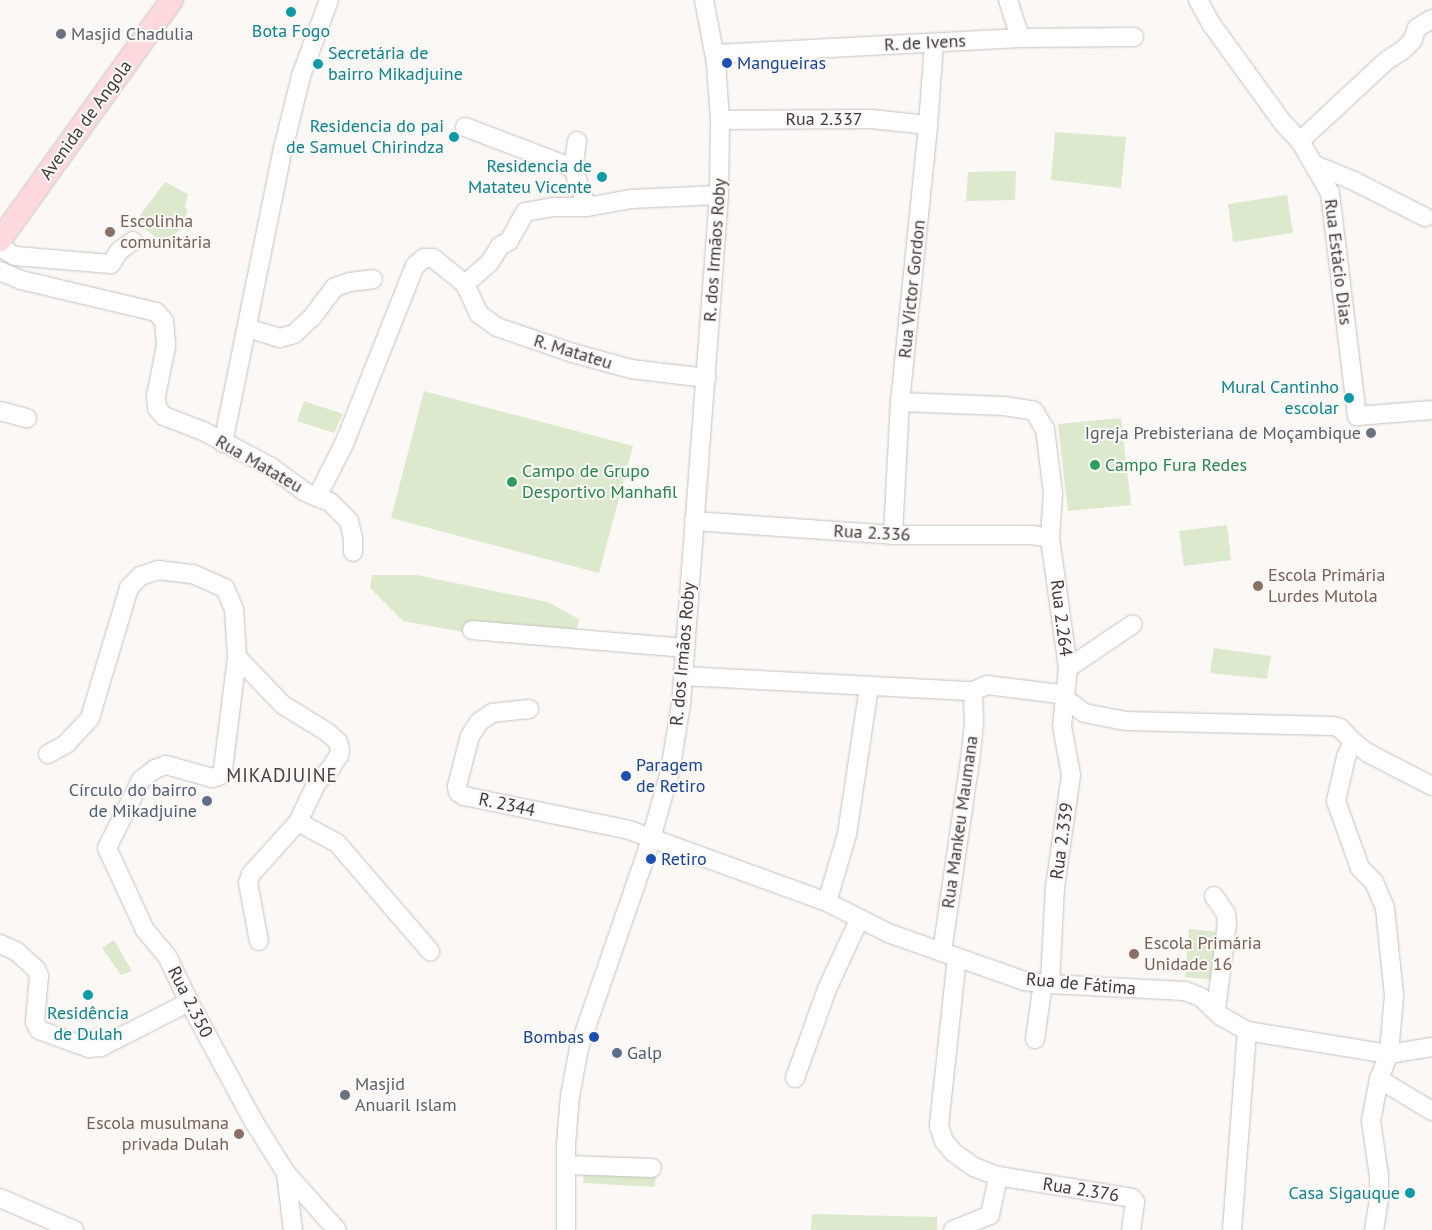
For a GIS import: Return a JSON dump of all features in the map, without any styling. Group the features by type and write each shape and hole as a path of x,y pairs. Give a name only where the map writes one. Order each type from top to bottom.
{"main road":[{"name":"Avenida de Angola","path":"0,240 172,0"}],"street":[{"path":"223,443 283,149 300,76 329,0"},
{"name":"R. dos Irmãos Roby","path":"566,1230 566,1165 570,1096 579,1048 650,839 670,771 681,704 719,195 720,120 716,58 704,0"},
{"path":"1008,0 1020,38"},
{"name":"Rua Estácio Dias","path":"1198,0 1217,33 1283,123 1300,141 1330,193 1357,416 1432,410"},
{"path":"1300,141 1386,61 1403,50 1412,41 1417,28 1432,19"},
{"name":"R. de Ivens","path":"716,58 1020,38 1134,37"},
{"name":"Rua Victor Gordon","path":"893,535 900,402 928,125 934,43"},
{"name":"Rua 2.337","path":"720,120 871,119 928,125"},
{"path":"465,127 573,168"},
{"path":"577,141 573,168 587,207"},
{"path":"1315,165 1354,181 1425,217"},
{"path":"465,284 490,262 500,246 509,241 525,212 552,207 587,207 632,199 719,195"},
{"path":"0,248 15,256 112,264 119,251 133,241"},
{"name":"Rua Matateu","path":"0,271 21,280 156,312 164,321 166,346 156,396 157,408 164,416 203,431 271,467 305,492 317,497 344,444 415,266 424,258 432,258 465,284"},
{"path":"247,328 280,338 294,334 313,316 335,287 350,282 373,280"},
{"name":"R. Matateu","path":"465,284 478,314 497,327 573,354 631,368 706,378"},
{"name":"Rua 2.264","path":"900,402 1004,406 1034,411 1045,429 1053,493 1050,538 1068,668 1065,698"},
{"path":"0,411 27,418"},
{"path":"317,497 330,502 349,522 353,538 353,552"},
{"name":"Rua 2.336","path":"694,521 893,535 1032,535 1050,538"},
{"path":"48,754 66,744 90,718 129,588 140,576 158,570 193,574 225,588 234,609 237,657 283,705 327,732 338,742 339,755 331,768 317,782 298,822 251,874 248,883 258,941"},
{"path":"1068,668 1133,624"},
{"path":"472,630 685,648"},
{"name":"Rua 2.350","path":"237,657 223,770 219,776 212,778 161,765 141,780 107,845 107,851 145,930 167,956 188,1002 254,1122 286,1173 293,1230"},
{"path":"683,676 973,691 987,685 1059,694 1084,713 1126,722 1318,724 1340,728 1368,754 1432,786"},
{"path":"827,902 847,834 869,686"},
{"name":"Rua Mankeu Maumana","path":"973,691 974,722 949,955 939,1126 944,1142 953,1152 974,1167 998,1176"},
{"name":"Rua 2.339","path":"1035,1039 1047,984 1055,887 1071,776 1062,726 1065,698"},
{"name":"R. 2344","path":"529,709 492,713 479,722 470,736 457,786 458,792 464,796 629,830 650,839"},
{"path":"1353,742 1346,757 1336,801 1360,868 1374,882 1385,908 1394,996 1389,1054 1379,1079 1371,1120 1379,1176 1379,1199 1374,1230"},
{"path":"298,822 337,843 430,951"},
{"name":"Rua de Fátima","path":"650,839 827,902 859,920 888,933 1024,981 1047,984 1185,991 1202,997 1221,1016 1247,1031 1389,1054 1432,1047"},
{"path":"1214,896 1226,914 1227,923 1216,1010"},
{"path":"795,1078 827,989 859,920"},
{"path":"0,944 16,951 36,969 39,976 35,1022 40,1030 89,1048 101,1047 188,1002"},
{"path":"1232,1230 1247,1031"},
{"path":"1379,1079 1432,1111"},
{"path":"566,1165 652,1168"},
{"path":"286,1173 337,1230"},
{"path":"952,1230 990,1215 998,1176"},
{"name":"Rua 2.376","path":"998,1176 1132,1198 1135,1202 1131,1230"},
{"path":"0,1198 74,1230"}],"green space":[{"path":"1055,132 1126,137 1121,188 1051,180"},
{"path":"1016,171 1015,200 966,201 968,172"},
{"path":"165,182 188,194 185,207 188,210 181,230 171,236 157,238 135,222"},
{"path":"1287,195 1293,233 1233,242 1228,204"},
{"name":"Campo de Grupo Desportivo Manhafil","path":"424,391 633,446 599,573 391,518"},
{"path":"304,401 343,414 334,433 297,421"},
{"name":"Campo Fura Redes","path":"1121,418 1131,505 1068,511 1058,424"},
{"path":"1227,525 1231,560 1184,566 1179,531"},
{"path":"372,575 416,575 548,602 579,619 574,642 540,646 403,621 370,588"},
{"path":"1214,648 1271,656 1267,679 1210,673"},
{"path":"1189,929 1221,932 1217,980 1185,977"},
{"path":"114,940 132,971 121,975 102,948"},
{"path":"586,1157 657,1160 655,1187 583,1183"},
{"path":"812,1214 937,1217 937,1230 811,1230"}],"place":[{"name":"Bota Fogo","path":"291,12"},
{"name":"Masjid Chadulia","path":"61,34"},
{"name":"Mangueiras","path":"727,63"},
{"name":"Secretária de bairro Mikadjuine","path":"318,64"},
{"name":"Residencia do pai de Samuel Chirindza","path":"454,137"},
{"name":"Residencia de Matateu Vicente","path":"602,177"},
{"name":"Escolinha comunitária","path":"110,232"},
{"name":"Mural Cantinho escolar","path":"1349,398"},
{"name":"Igreja Prebisteriana de Moçambique","path":"1371,433"},
{"name":"Campo Fura Redes","path":"1095,465"},
{"name":"Campo de Grupo Desportivo Manhafil","path":"512,482"},
{"name":"Escola Primária Lurdes Mutola","path":"1258,586"},
{"name":"Paragem de Retiro","path":"626,776"},
{"name":"Círculo do bairro de Mikadjuine","path":"207,801"},
{"name":"Retiro","path":"651,859"},
{"name":"Escola Primária Unidade 16","path":"1134,954"},
{"name":"Residência de Dulah","path":"88,995"},
{"name":"Bombas","path":"594,1037"},
{"name":"Galp","path":"617,1053"},
{"name":"Masjid Anuaril Islam","path":"345,1095"},
{"name":"Escola musulmana privada Dulah","path":"239,1134"},
{"name":"Casa Sigauque","path":"1410,1193"}],"district":[{"name":"MIKADJUINE","path":"282,776"}]}
